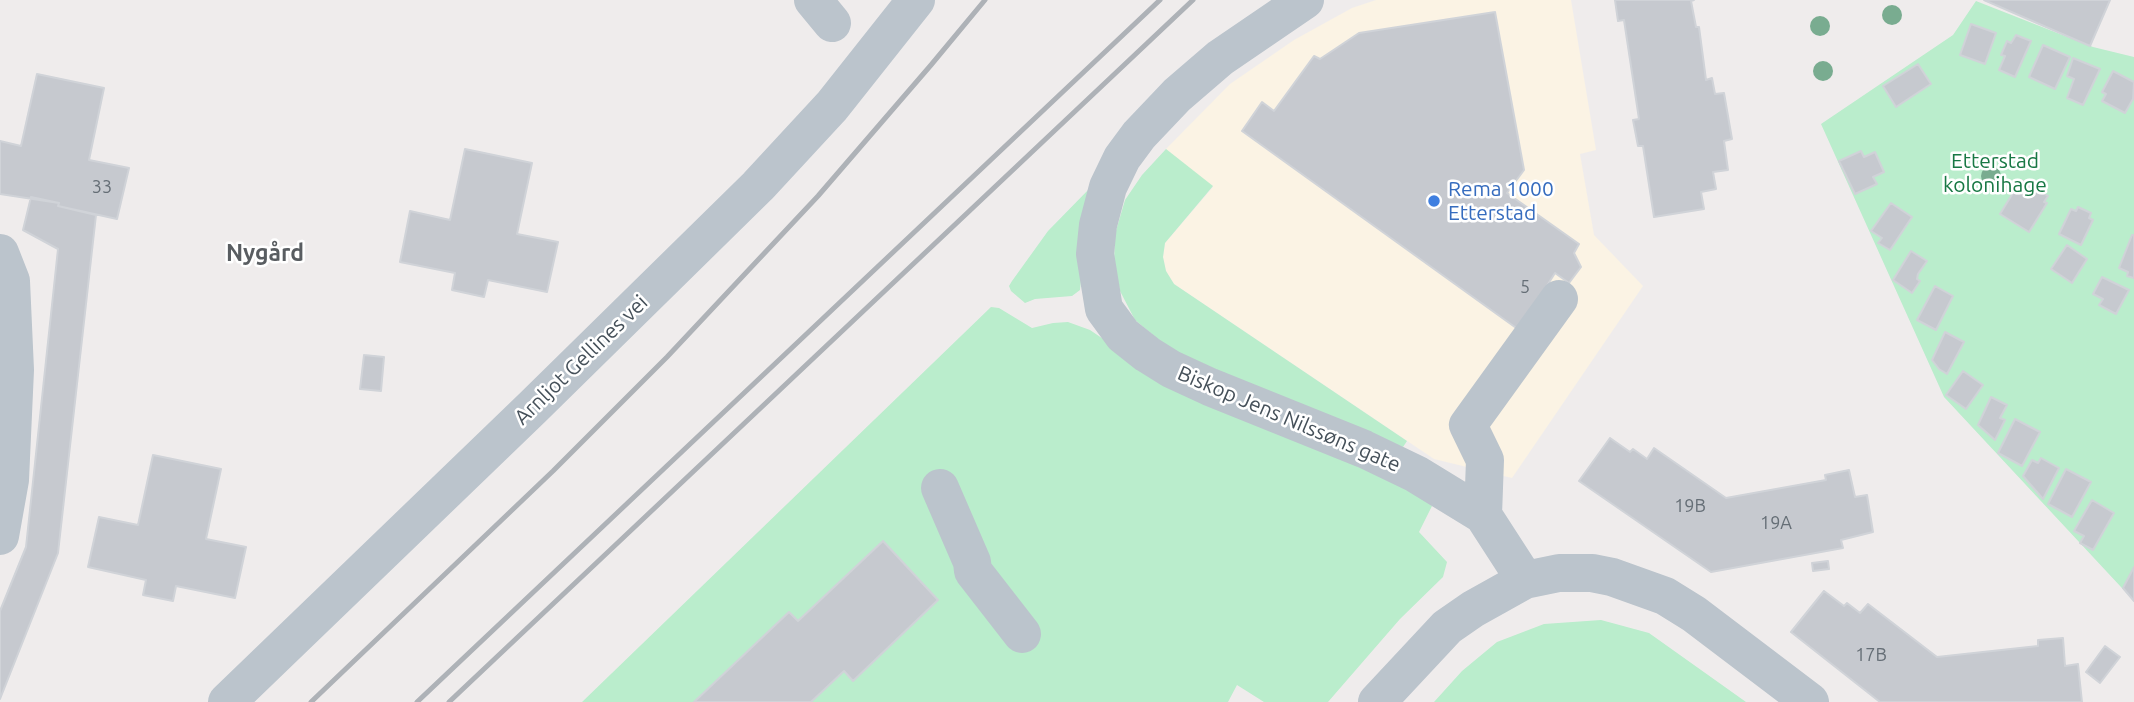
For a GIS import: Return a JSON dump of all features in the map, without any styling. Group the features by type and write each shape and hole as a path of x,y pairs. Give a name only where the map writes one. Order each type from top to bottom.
{"street":[{"name":"Arnljot Gellines vei","path":"227,702 532,408 767,176 832,106 916,0"},
{"name":"Biskop Jens Nilssøns gate","path":"1305,0 1211,65 1177,95 1139,135 1122,158 1108,187 1098,225 1095,254 1104,309 1123,335 1171,369 1374,454 1416,474 1483,515 1525,580"},
{"path":"0,253 11,281 15,370 10,480 0,536"},
{"path":"1483,515 1485,460 1468,425 1559,299"},
{"path":"940,488 972,562 973,572 1022,634"},
{"path":"1377,702 1447,627 1525,580 1559,573 1592,573 1612,577 1665,596 1694,614 1810,702"}],"shaded area":[{"path":"1376,0 1571,0 1596,150 1580,154 1594,235 1643,286 1512,478 1434,459 1174,284 1166,271 1163,257 1165,243 1213,187 1166,149 1230,84 1294,40 1352,8"}],"green space":[{"name":"Etterstad kolonihage","path":"1976,1 2093,47 2134,57 2134,601 1944,397 1821,124 1953,35"},
{"path":"1166,149 1213,186 1165,243 1163,257 1166,271 1174,284 1407,441 1403,447 1170,349 1135,320 1120,291 1114,262 1115,234 1125,200 1142,175"},
{"path":"1090,188 1080,290 1072,296 1035,299 1025,303 1009,286 1048,231"},
{"path":"991,307 999,308 1032,328 1068,322 1090,330 1137,362 1398,478 1432,506 1419,532 1447,562 1443,577 1400,619 1328,702 1264,702 1237,685 1228,702 582,702"},
{"path":"1601,620 1649,633 1746,702 1434,702 1462,671 1497,642 1544,624"}],"building":[{"path":"1615,0 1694,0 1691,1 1696,27 1699,27 1706,80 1712,78 1715,94 1724,93 1732,139 1724,141 1728,170 1713,172 1716,189 1701,192 1704,209 1654,217 1643,146 1638,146 1633,120 1639,119 1624,20 1618,21"},
{"path":"1984,0 2110,0 2090,46"},
{"path":"1495,12 1524,170 1507,193 1579,244 1574,253 1581,267 1569,283 1555,273 1519,330 1242,131 1262,102 1274,111 1314,56 1320,59 1359,33"},
{"path":"1971,24 1996,33 1985,64 1960,55"},
{"path":"2016,35 2031,41 2015,77 1999,70 2007,41 2011,43"},
{"path":"2043,45 2070,57 2055,89 2029,77"},
{"path":"2073,58 2100,69 2083,105 2067,98 2074,79 2067,76"},
{"path":"1918,64 1931,84 1896,107 1883,86"},
{"path":"2113,71 2134,82 2133,99 2125,113 2102,101 2106,94 2102,92"},
{"path":"37,74 104,88 89,160 129,168 117,219 58,206 59,203 0,194 0,141 21,146"},
{"path":"465,149 532,163 517,234 558,242 547,292 488,280 484,297 452,290 455,273 400,262 410,211 450,220"},
{"path":"1861,151 1864,157 1875,152 1884,172 1873,177 1877,184 1855,194 1839,161"},
{"path":"2021,180 2048,196 2044,202 2047,203 2029,232 2000,214"},
{"path":"31,197 96,215 58,553 0,699 0,611 26,547 58,249 23,230"},
{"path":"1891,203 1912,217 1890,250 1878,243 1882,238 1871,231"},
{"path":"2078,207 2091,213 2089,218 2093,220 2081,245 2059,234 2071,209 2076,211"},
{"path":"2132,235 2134,278 2127,276 2128,272 2119,268"},
{"path":"2067,245 2087,259 2072,283 2051,269"},
{"path":"1911,251 1927,261 1918,274 1917,279 1920,281 1912,293 1893,280"},
{"path":"2102,277 2129,290 2116,314 2099,305 2103,299 2093,294"},
{"path":"1935,286 1953,296 1936,330 1917,320"},
{"path":"1945,332 1964,342 1947,374 1932,360"},
{"path":"364,355 384,357 381,391 360,389"},
{"path":"1963,371 1983,385 1966,409 1946,395"},
{"path":"1991,397 2007,405 2000,418 2005,420 1995,440 1978,425"},
{"path":"2015,419 2040,432 2022,466 1998,453"},
{"path":"1610,438 1630,452 1633,449 1647,459 1654,448 1726,498 1826,480 1825,475 1849,470 1855,497 1867,495 1873,532 1841,540 1843,548 1711,572 1579,481"},
{"path":"153,455 221,469 206,539 246,547 235,598 176,586 173,601 143,595 146,580 88,567 99,517 138,525"},
{"path":"2041,458 2059,468 2043,499 2023,476 2032,460 2038,463"},
{"path":"2066,469 2091,482 2072,517 2048,504"},
{"path":"2092,500 2114,513 2093,550 2080,543 2084,536 2074,531"},
{"path":"883,541 938,600 853,681 844,671 811,702 694,702 789,612 798,621"},
{"path":"1828,561 1829,569 1813,571 1812,563"},
{"path":"2134,567 2134,601 2123,588"},
{"path":"1824,591 1844,606 1847,603 1860,613 1868,604 1937,657 2038,646 2038,640 2063,638 2065,666 2078,664 2082,702 1880,702 1791,632"},
{"path":"2105,646 2120,657 2100,683 2086,672"}],"railway":[{"path":"311,702 553,471 667,357 818,196 985,0"},
{"path":"417,702 1160,0"},
{"path":"449,702 1193,0"}],"place":[{"name":"Rema 1000 Etterstad","path":"1434,201"}],"district":[{"name":"Nygård","path":"265,253"}]}
